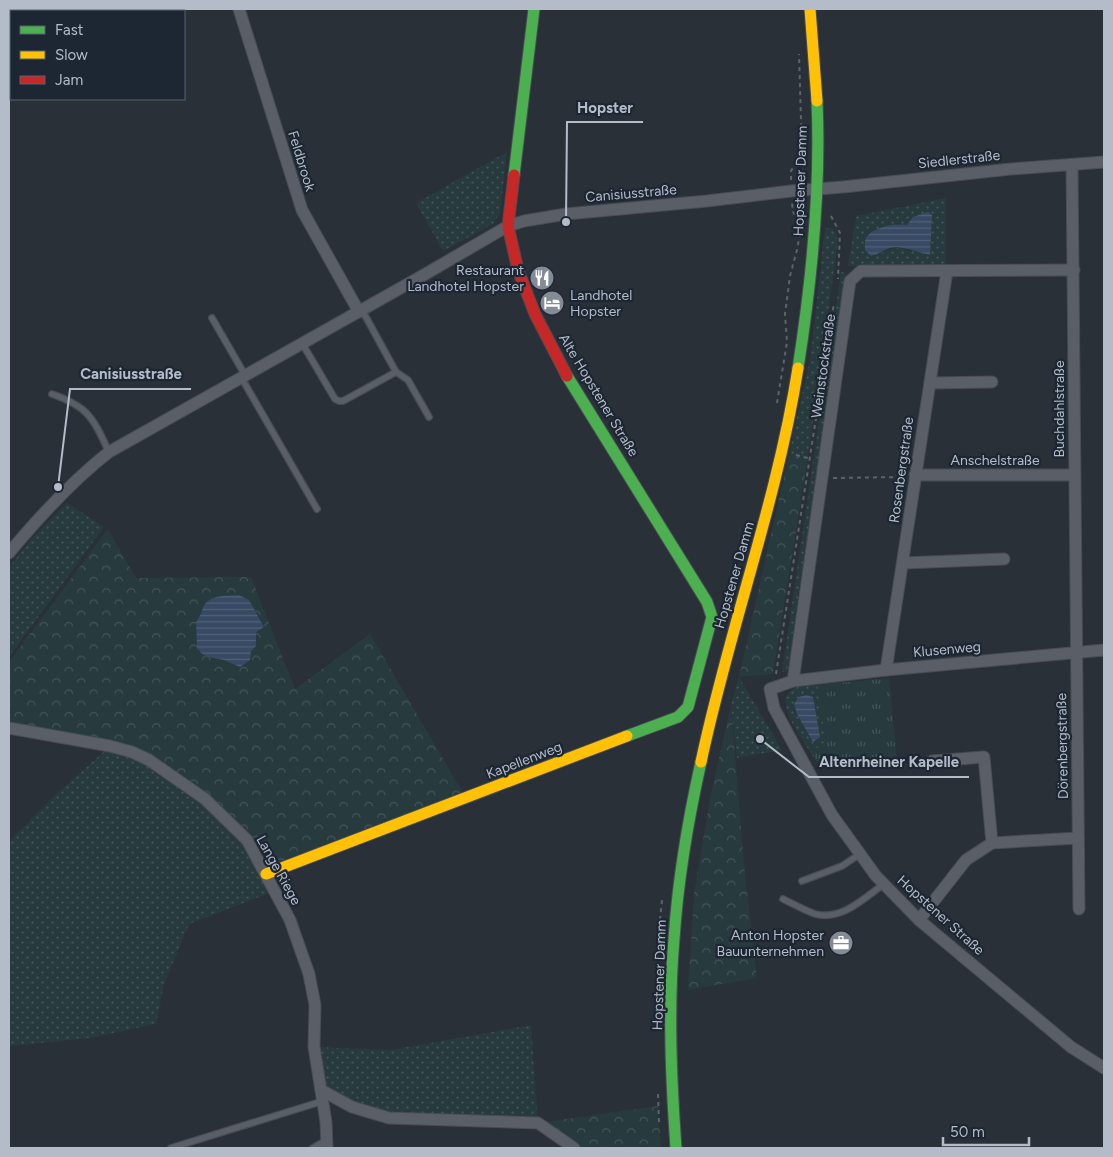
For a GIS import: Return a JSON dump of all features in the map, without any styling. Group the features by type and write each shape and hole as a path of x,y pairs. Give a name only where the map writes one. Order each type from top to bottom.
{"street":[{"name":"Feldbrook","path":"239,9 302,210 360,311"},
{"name":"Alte Hopstener Straße","path":"534,9 508,226 518,270 535,314 566,373 707,602"},
{"name":"Hopstener Damm","path":"676,1148 671,1012 676,911 688,822 723,667 765,520 786,433 806,317 818,189 813,39 810,9"},
{"name":"Siedlerstraße","path":"818,189 1011,169 1072,166 1104,162"},
{"name":"Buchdahlstraße","path":"1072,166 1076,653"},
{"name":"Canisiusstraße","path":"9,553 65,492 91,466 109,452 508,226 532,219 566,214 818,189"},
{"name":"Weinstockstraße","path":"793,681 850,281 860,271 1074,270"},
{"name":"Rosenbergstraße","path":"886,670 946,271"},
{"path":"930,383 992,382"},
{"name":"Anschelstraße","path":"915,476 1074,474"},
{"path":"903,563 1004,558"},
{"name":"Kapellenweg","path":"266,874 678,717 688,707 712,617 707,602"},
{"name":"Klusenweg","path":"793,681 886,670 1104,650"},
{"name":"Dörenbergstraße","path":"1076,653 1079,909"},
{"path":"770,689 793,681"},
{"name":"Hopstener Straße","path":"770,689 774,708 832,815 876,876 919,920 1072,1047 1104,1068"},
{"name":"Lange Riege","path":"9,728 110,746 132,752 150,760 205,798 247,840 290,920 308,974 315,1005 314,1048 326,1122 327,1144"},
{"path":"932,761 984,757 992,843"},
{"path":"919,920 966,860 992,843 1078,838"},
{"path":"322,1095 352,1107 389,1118 538,1123 574,1148"}],"lane":[{"path":"360,311 396,372 408,380 429,418"},
{"path":"212,318 317,510"},
{"path":"302,343 335,399 339,402 396,372"},
{"path":"52,394 67,400 83,410 94,421 109,452"},
{"path":"802,881 842,866 860,854"},
{"path":"783,899 816,914 833,914 850,909 884,884"},
{"path":"171,1148 322,1095"},
{"path":"313,1148 327,1144"}],"path":[{"path":"776,409 787,342 785,314 790,276 798,246 800,222 793,212 791,191 791,171 802,153 799,55"},
{"path":"831,216 840,233 840,268 837,287"},
{"path":"770,689 777,672 835,297"},
{"path":"795,455 811,459"},
{"path":"822,478 915,476"},
{"path":"660,919 662,900"},
{"path":"658,1087 659,1123"}],"green space":[{"path":"507,152 500,213 493,224 443,251 416,203"},
{"path":"946,198 946,266 848,266 856,216","holes":["897,223 907,225 912,252 896,248 881,254"]},
{"path":"825,228 831,228 836,233 838,242 807,463 788,458 811,354"},
{"path":"841,272 846,273 787,672 782,672"},
{"path":"788,458 807,463 773,674 739,677"},
{"path":"67,503 104,527 9,657 9,567 33,537"},
{"path":"108,529 136,578 251,577 295,689 370,634 466,798 266,874 247,840 149,760 9,728 9,662"},
{"path":"739,677 782,750 737,758 731,705"},
{"path":"889,678 897,760 820,767 811,753 826,741 818,685"},
{"path":"818,685 826,741 811,753 791,719 786,701 788,693 795,688","holes":["799,697 813,742 794,705"]},
{"path":"731,705 744,865 757,978 688,990 694,894 710,798"},
{"path":"110,746 132,752 225,817 275,891 189,924 164,984 156,1024 90,1038 9,1046 9,842 51,799"},
{"path":"531,1025 538,1123 389,1118 321,1090 314,1047 392,1050"},
{"path":"658,1106 661,1148 570,1148 538,1123"}],"water":[{"path":"928,212 932,215 930,255 894,247 871,256 865,250 866,238 869,234 891,225 907,225 913,217"},
{"path":"239,595 249,600 264,627 256,632 256,646 251,651 250,660 240,667 201,653 197,647 196,622 208,601 221,596"},
{"path":"806,695 813,697 820,737 813,742 797,714 794,704 799,697"}],"traffic: fast":[{"path":"514,175 534,9"},
{"path":"798,368 814,235 818,168 817,101"},
{"path":"567,376 707,602 712,617 688,707 678,717 627,736"},
{"path":"676,1148 671,1043 672,965 681,872 701,762"}],"traffic: slow":[{"path":"810,9 817,101"},
{"path":"701,762 712,712 778,467 798,368"},
{"path":"266,874 627,736"}],"traffic: jam":[{"path":"514,175 508,226 518,270 535,314 567,376"}],"place":[{"name":"Hopster","path":"566,222"},
{"name":"Restaurant Landhotel Hopster","path":"542,278"},
{"name":"Landhotel Hopster","path":"552,303"},
{"name":"Canisiusstraße","path":"58,487"},
{"name":"Altenrheiner Kapelle","path":"760,739"},
{"name":"Anton Hopster Bauunternehmen","path":"841,943"}]}
